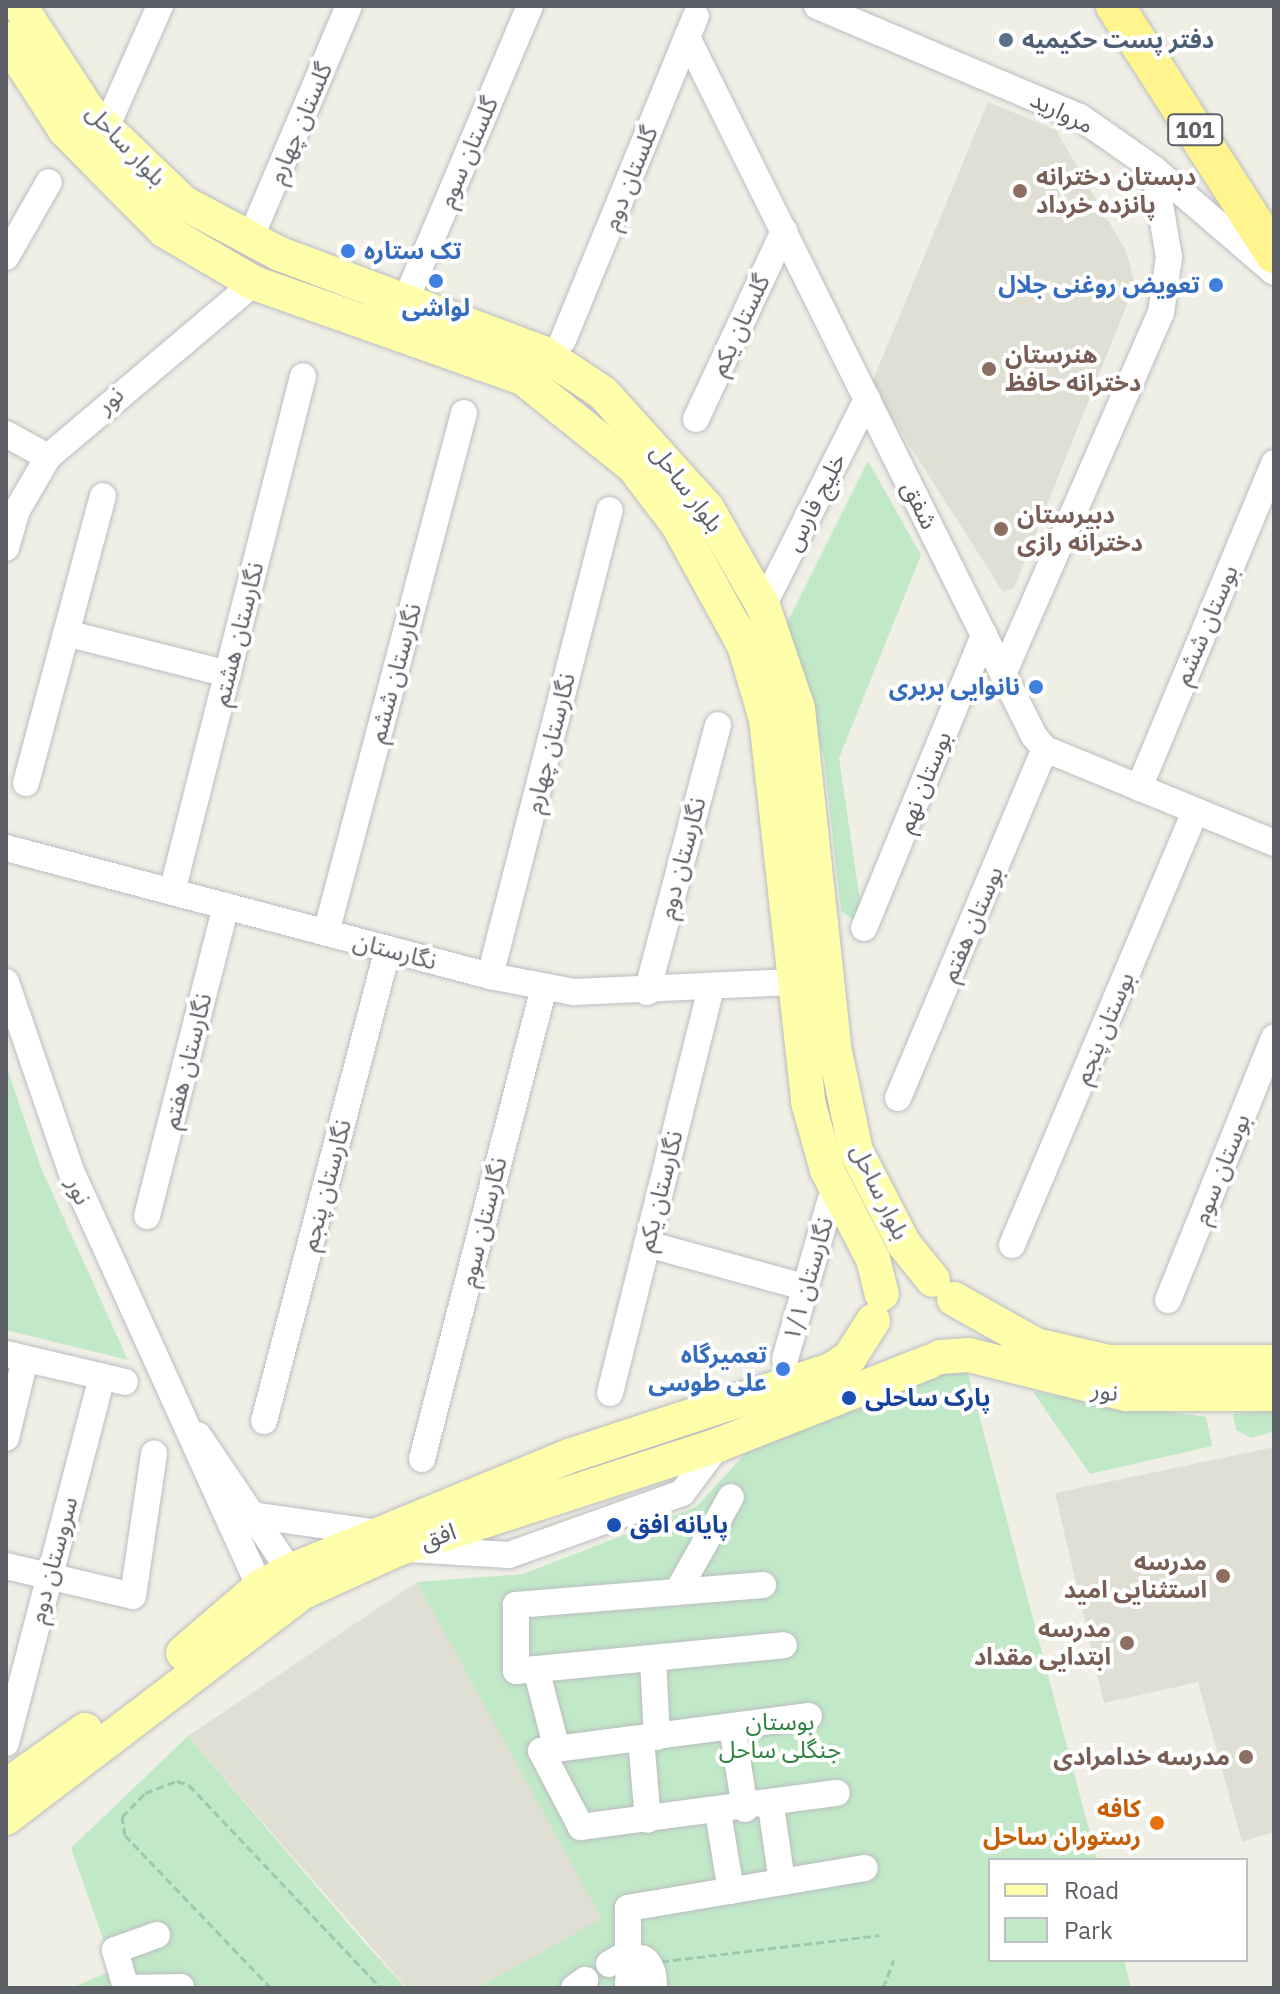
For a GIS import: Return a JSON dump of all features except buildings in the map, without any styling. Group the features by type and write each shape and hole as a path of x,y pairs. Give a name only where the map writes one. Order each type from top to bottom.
{"highway":[{"name":"101","path":"1115,6 1274,254"},
{"name":"101","path":"1143,6 1274,212"}],"main road":[{"name":"بلوار ساحل","path":"20,6 105,130 184,203 265,247 407,297 543,353 603,393 707,508 763,606 798,708 834,1047 856,1151 904,1244 944,1290"},
{"name":"بلوار ساحل","path":"6,39 91,161 165,231 254,283 494,366 578,416 633,466 678,525 744,645 779,795 792,982 827,1170 873,1259 878,1308"},
{"path":"254,283 265,247"},
{"path":"744,645 763,606"},
{"path":"905,1279 944,1290 960,1325 934,1360 892,1356 878,1308 905,1279"},
{"name":"نور","path":"944,1290 1036,1345 1097,1359 1172,1367 1274,1362"},
{"name":"افق","path":"6,1786 266,1598 569,1456 831,1370 850,1357 878,1308"},
{"name":"نور","path":"934,1360 969,1355 1126,1394 1274,1394"},
{"name":"افق","path":"386,1540 718,1445 934,1360"},
{"name":"افق","path":"6,1818 266,1598"}],"street":[{"path":"105,130 160,6"},
{"name":"گلستان چهارم","path":"265,247 349,6"},
{"name":"گلستان سوم","path":"407,297 530,6"},
{"name":"مروارید","path":"817,6 1080,117 1154,169 1274,272"},
{"name":"شفق","path":"692,26 784,231 1003,674 1045,749"},
{"name":"گلستان دوم","path":"563,340 692,26"},
{"path":"1003,674 1161,313 1169,257 1154,169"},
{"path":"6,257 49,182"},
{"name":"گلستان یکم","path":"696,419 784,231"},
{"name":"نور","path":"6,548 16,512 48,457 254,283"},
{"name":"نگارستان هشتم","path":"172,892 303,376"},
{"name":"خلیج فارس","path":"763,606 867,399"},
{"name":"نگارستان ششم","path":"326,933 464,413"},
{"path":"6,434 48,457"},
{"name":"بوستان ششم","path":"1139,788 1274,463"},
{"path":"26,783 103,496"},
{"name":"نگارستان چهارم","path":"490,976 610,510"},
{"path":"66,633 228,674"},
{"name":"بوستان نهم","path":"864,928 984,635"},
{"name":"نگارستان دوم","path":"647,992 718,725"},
{"path":"1045,749 1274,843"},
{"name":"بوستان هفتم","path":"898,1098 1045,749"},
{"name":"بوستان پنجم","path":"1012,1245 1195,811"},
{"name":"نگارستان","path":"6,848 490,976 544,986 647,992 792,982"},
{"name":"نگارستان هفتم","path":"147,1216 226,906"},
{"name":"نگارستان پنجم","path":"264,1421 388,949"},
{"name":"نور","path":"6,982 71,1171 166,1394"},
{"name":"نگارستان سوم","path":"422,1459 544,986"},
{"name":"نگارستان یکم","path":"610,1393 711,988"},
{"name":"بوستان سوم","path":"1168,1300 1274,1038"},
{"name":"نگارستان ۱/۱","path":"785,1359 831,1199"},
{"path":"647,1244 804,1287"},
{"path":"6,1438 14,1363"},
{"name":"سروستان دوم","path":"6,1743 48,1577 113,1380 14,1363"},
{"path":"166,1394 257,1516 296,1582"},
{"path":"166,1394 266,1598"},
{"path":"6,1566 133,1596 154,1454"},
{"path":"677,1592 731,1497"},
{"path":"257,1516 386,1540"},
{"path":"763,1585 516,1605 516,1671 784,1645"},
{"path":"648,1820 653,1659"},
{"path":"536,1669 557,1749"},
{"path":"809,1716 541,1751 581,1827 771,1806 837,1793"},
{"path":"732,1726 745,1809"},
{"path":"771,1806 782,1882"},
{"path":"718,1812 731,1891"},
{"path":"579,1984 634,1973 628,1953 628,1908 865,1868"},
{"path":"157,1935 115,1950 126,1988 182,1983"}],"path":[{"path":"271,1988 125,1835 122,1817 145,1793 177,1781 189,1785 381,1988"},
{"path":"634,1973 879,1935"},
{"path":"883,1988 894,1960"}],"shaded area":[{"path":"988,102 1056,130 1127,253 1135,284 1014,588 1003,592 871,385"},
{"path":"1274,1447 1274,1832 1242,1842 1198,1682 1104,1703 1055,1493"},
{"path":"417,1582 603,1919 477,1988 407,1988 188,1736"}],"green space":[{"path":"868,461 921,555 839,758 864,928 841,911 824,758 787,623"},
{"path":"6,1065 41,1168 128,1360 6,1330"},
{"name":"بوستان جنگلی ساحل","path":"965,1362 1096,1858 988,1858 988,1962 1124,1962 1131,1988 477,1988 602,1919 417,1582 523,1574 696,1507 766,1431"},
{"path":"1033,1392 1206,1417 1212,1446 1090,1474"},
{"path":"1274,1410 1274,1431 1252,1438 1236,1430 1233,1414"},
{"path":"188,1736 406,1988 71,1988 114,1970 71,1848"}],"place":[{"name":"دفتر پست حکیمیه","path":"1006,40"},
{"name":"دبستان دخترانه پانزده خرداد","path":"1020,191"},
{"name":"تک ستاره","path":"348,251"},
{"name":"لواشی","path":"436,281"},
{"name":"تعویض روغنی جلال","path":"1216,285"},
{"name":"هنرستان دخترانه حافظ","path":"989,369"},
{"name":"دبیرستان دخترانه رازی","path":"1001,529"},
{"name":"نانوایی بربری","path":"1036,687"},
{"name":"تعمیرگاه علی طوسی","path":"783,1369"},
{"name":"پارک ساحلی","path":"849,1398"},
{"name":"پایانه افق","path":"614,1525"},
{"name":"مدرسه استثنایی امید","path":"1223,1576"},
{"name":"مدرسه ابتدایی مقداد","path":"1127,1643"},
{"name":"مدرسه خدامرادی","path":"1246,1757"},
{"name":"کافه رستوران ساحل","path":"1157,1823"}]}
